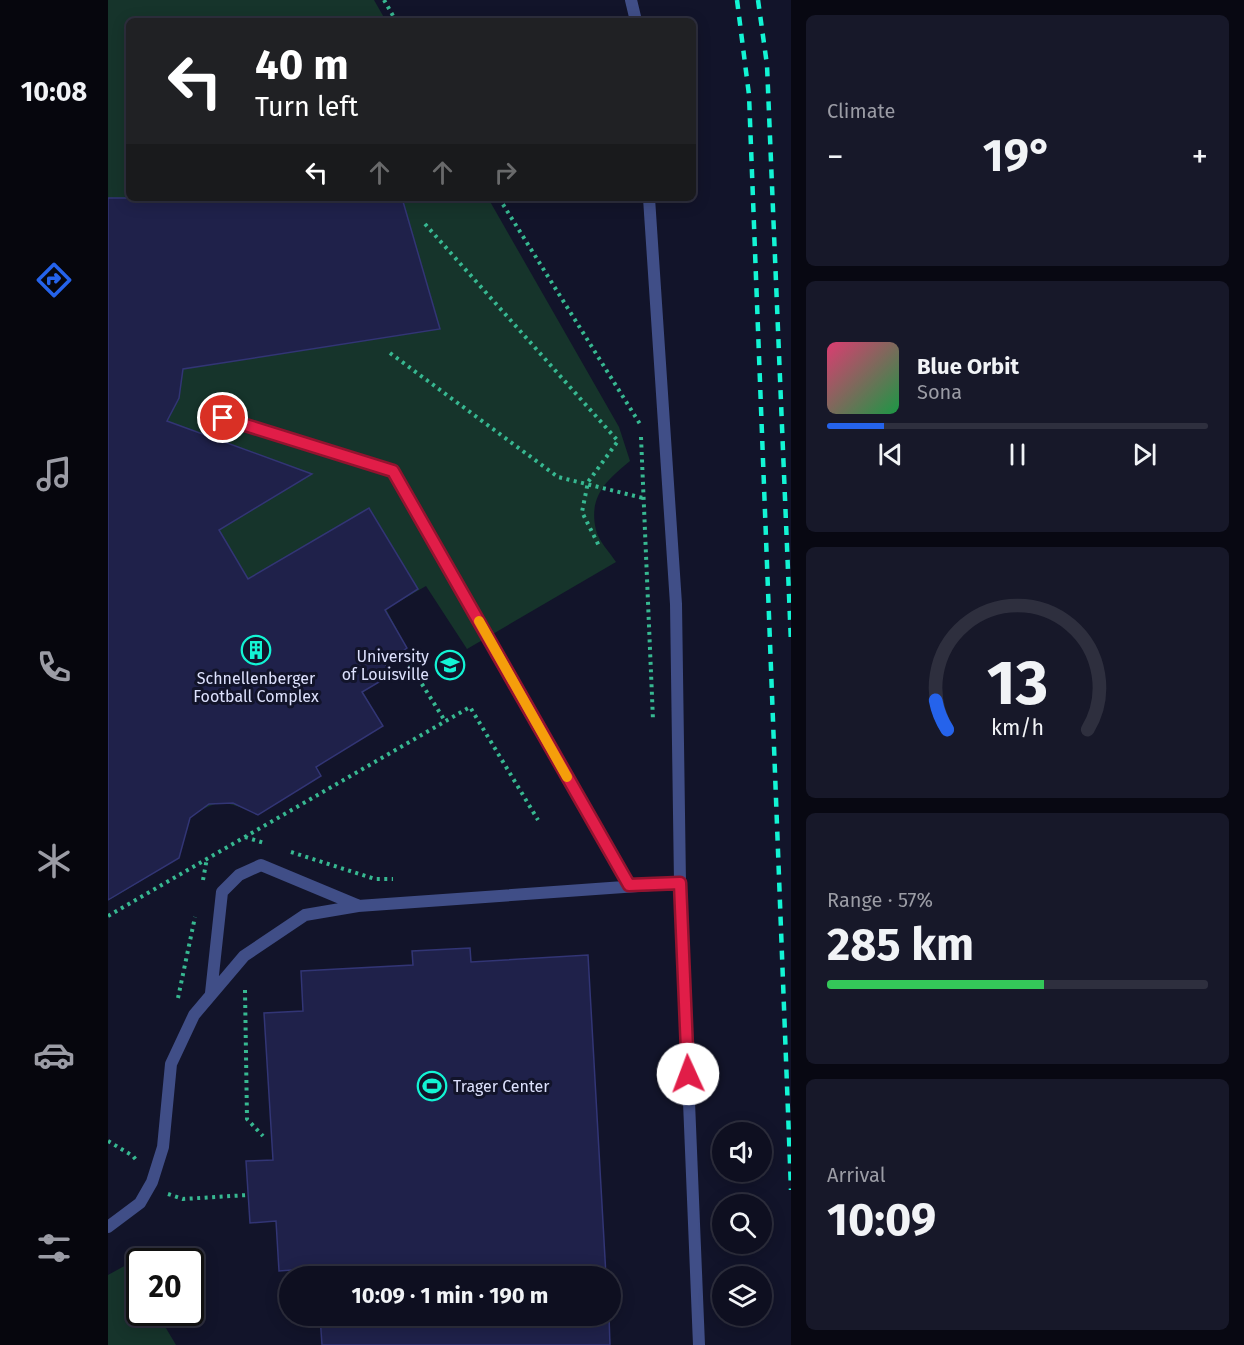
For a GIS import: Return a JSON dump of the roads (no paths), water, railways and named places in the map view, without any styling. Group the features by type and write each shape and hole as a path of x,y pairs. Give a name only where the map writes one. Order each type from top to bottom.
{"lane":[{"path":"631,0 635,18"},
{"path":"649,201 676,604 680,883 699,1345"},
{"path":"223,418 393,471 629,885"},
{"path":"211,993 222,892 238,874 261,866 358,906"},
{"path":"108,1227 140,1203 152,1182 163,1147 171,1064 194,1016 244,956 305,915 358,906 680,883"}],"railway":[{"path":"737,0 749,95 791,1190"},
{"path":"758,0 767,65 791,643"}],"place":[{"name":"Schnellenberger Football Complex","path":"256,650"},
{"name":"University of Louisville","path":"450,665"},
{"name":"Trager Center","path":"432,1086"}]}
